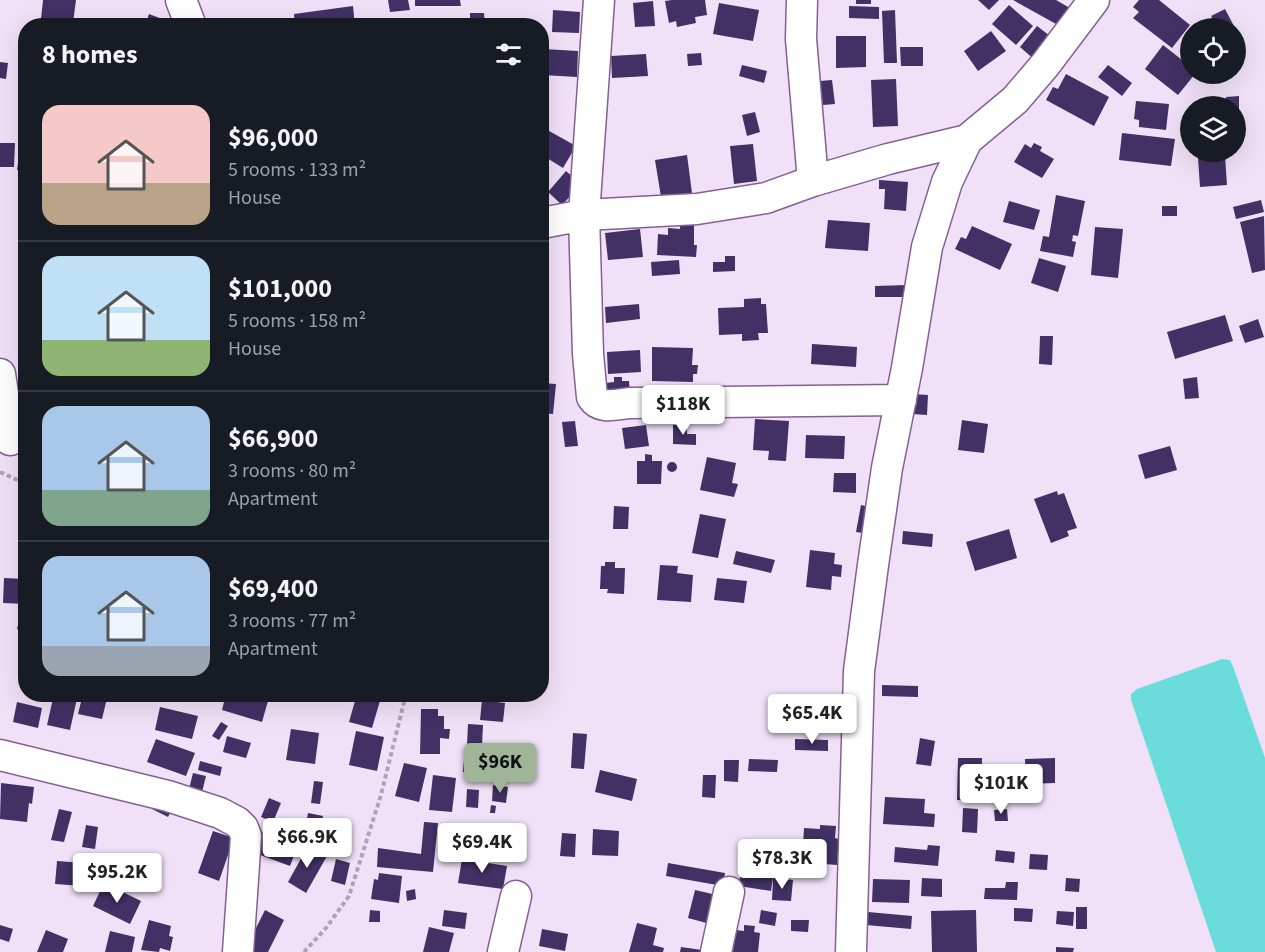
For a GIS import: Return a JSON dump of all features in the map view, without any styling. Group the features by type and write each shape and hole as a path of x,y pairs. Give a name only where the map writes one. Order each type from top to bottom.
{"street":[{"path":"181,0 188,18"},
{"path":"599,0 584,215 588,354 592,398 595,403 602,405 901,400"},
{"path":"802,0 801,39 813,181"},
{"path":"851,952 859,671 887,468 927,248 947,182 967,140 1015,99 1045,65 1094,0"},
{"path":"549,222 584,215 698,209 766,198 813,181 888,159 967,140"},
{"path":"0,374 12,440"},
{"path":"0,755 168,796 220,813 237,822 243,828 246,836 238,952"},
{"path":"716,952 729,892"},
{"path":"503,952 516,896"}],"path":[{"path":"0,472 18,480"},
{"path":"304,952 326,928 349,896 381,795 404,702"}],"shaded area":[{"path":"1222,659 1230,660 1234,669 1265,758 1265,952 1216,952 1131,700 1131,694 1137,689"}],"building":[{"path":"43,0 76,0 74,18 41,18"},
{"path":"388,0 408,0 410,10 390,12"},
{"path":"415,0 460,0 461,6 415,6"},
{"path":"705,0 707,15 695,17 696,23 677,27 676,21 669,23 665,1"},
{"path":"856,0 871,0 871,4 856,4"},
{"path":"978,0 999,0 989,10"},
{"path":"1013,0 1056,0 1075,11 1065,29"},
{"path":"1139,0 1159,0 1181,18 1180,38 1172,48 1133,18 1139,12 1133,7"},
{"path":"653,1 655,26 635,27 633,3"},
{"path":"719,3 759,10 753,41 713,34"},
{"path":"1009,5 1033,26 1016,45 992,24"},
{"path":"353,6 354,18 294,18 294,14"},
{"path":"849,6 879,7 879,19 849,18"},
{"path":"1225,9 1230,18 1212,18 1211,16"},
{"path":"553,10 580,12 579,33 552,32"},
{"path":"895,10 897,63 884,63 882,11"},
{"path":"470,13 484,13 484,18 470,18"},
{"path":"149,14 160,18 148,18"},
{"path":"1037,26 1054,39 1036,61 1020,47"},
{"path":"991,31 1006,51 978,71 964,51"},
{"path":"836,36 866,36 866,67 836,68"},
{"path":"1163,45 1180,58 1180,84 1187,84 1178,95 1145,69"},
{"path":"900,47 923,47 923,66 901,66"},
{"path":"549,49 578,51 577,77 549,75"},
{"path":"701,53 702,65 688,66 687,54"},
{"path":"646,54 648,76 612,78 611,56"},
{"path":"0,62 8,63 6,79 0,78"},
{"path":"742,65 767,71 764,83 739,76"},
{"path":"1108,65 1132,83 1122,96 1098,77"},
{"path":"1066,74 1109,97 1094,126 1046,100 1053,87 1058,89"},
{"path":"896,79 898,126 873,127 871,80"},
{"path":"832,80 835,104 823,105 820,81"},
{"path":"1136,101 1169,104 1166,130 1139,127 1139,120 1134,119"},
{"path":"755,112 760,132 747,136 742,115"},
{"path":"549,131 576,146 563,168 549,159"},
{"path":"1122,133 1175,139 1171,166 1119,160"},
{"path":"0,143 15,143 14,167 0,167"},
{"path":"1034,143 1042,147 1040,151 1054,159 1042,178 1014,162 1025,144 1031,148"},
{"path":"753,144 757,181 734,184 730,146"},
{"path":"687,155 692,193 661,197 655,160"},
{"path":"1198,162 1225,162 1227,185 1200,187"},
{"path":"566,171 574,178 571,182 578,188 562,205 549,191"},
{"path":"879,180 908,182 906,211 884,209 885,189 879,189"},
{"path":"1056,195 1085,201 1078,236 1073,235 1072,241 1076,242 1073,257 1040,251 1043,236 1049,237"},
{"path":"1261,200 1264,212 1236,219 1233,207"},
{"path":"1009,201 1040,210 1034,230 1003,222"},
{"path":"1162,206 1177,206 1177,216 1162,216"},
{"path":"1264,216 1265,270 1252,273 1240,222"},
{"path":"828,220 870,223 868,251 825,248"},
{"path":"680,224 694,224 696,257 657,255 658,234 668,235 668,228 680,229"},
{"path":"972,226 1012,244 1000,270 955,249 961,237 966,239"},
{"path":"1095,227 1123,229 1118,278 1091,275"},
{"path":"640,229 643,257 608,260 605,233"},
{"path":"725,256 735,256 735,271 713,272 713,262 725,262"},
{"path":"1039,258 1066,266 1058,292 1031,283"},
{"path":"679,260 680,274 652,276 651,262"},
{"path":"908,285 908,297 875,297 875,286"},
{"path":"761,298 761,304 766,304 768,333 758,333 759,340 742,341 742,334 719,335 718,308 744,307 744,299"},
{"path":"639,304 640,319 606,323 605,307"},
{"path":"1225,315 1233,341 1175,359 1167,332"},
{"path":"1258,319 1264,337 1245,343 1239,326"},
{"path":"1040,336 1053,336 1052,365 1039,364"},
{"path":"812,344 857,347 856,367 811,364"},
{"path":"652,347 693,348 692,365 698,365 697,374 693,374 693,382 652,381"},
{"path":"640,350 641,372 608,374 607,352"},
{"path":"614,377 622,377 622,381 629,381 630,393 607,395 606,383 614,382"},
{"path":"1197,377 1199,398 1185,399 1183,379"},
{"path":"549,384 556,384 553,414 549,414"},
{"path":"913,394 928,395 927,415 912,414"},
{"path":"755,419 789,421 786,461 768,460 769,451 753,450"},
{"path":"962,420 988,424 984,453 958,450"},
{"path":"575,421 578,446 565,447 562,422"},
{"path":"646,425 649,446 625,449 622,428"},
{"path":"673,425 687,425 687,434 696,434 696,445 673,444"},
{"path":"806,435 845,436 844,459 805,458"},
{"path":"1170,446 1177,470 1145,479 1138,455"},
{"path":"645,454 652,455 652,461 662,461 661,484 637,484 637,461 645,461"},
{"path":"707,457 736,463 732,483 738,484 734,497 700,490"},
{"path":"672,462 676,463 676,471 672,472 668,471 667,467 668,463"},
{"path":"834,473 856,473 856,493 833,492"},
{"path":"1057,491 1058,495 1064,493 1077,528 1067,531 1069,536 1051,543 1034,499"},
{"path":"861,505 874,508 869,534 856,532"},
{"path":"614,506 629,507 628,529 613,529"},
{"path":"700,514 726,519 718,558 692,553"},
{"path":"1009,529 1017,558 975,571 966,542"},
{"path":"903,531 933,534 932,547 902,544"},
{"path":"810,550 835,553 834,564 842,565 841,577 832,576 831,590 806,587"},
{"path":"736,551 775,560 771,573 733,564"},
{"path":"605,562 615,562 615,568 625,568 624,594 607,593 608,589 600,589 601,566 605,566"},
{"path":"660,565 678,566 677,573 693,575 691,602 657,600"},
{"path":"4,578 18,579 18,604 3,603"},
{"path":"717,578 747,581 744,603 714,600"},
{"path":"882,685 918,686 918,697 882,696"},
{"path":"17,702 42,708 38,728 13,722"},
{"path":"52,702 76,702 70,730 47,725"},
{"path":"81,702 106,702 102,719 78,714"},
{"path":"224,702 268,702 262,722 222,710"},
{"path":"355,702 380,702 372,728 349,722"},
{"path":"482,702 505,703 503,722 480,720"},
{"path":"160,707 198,716 192,739 155,730"},
{"path":"421,709 438,709 438,716 444,716 444,729 450,729 449,739 440,738 440,754 420,754"},
{"path":"221,722 228,726 219,740 212,736"},
{"path":"468,724 483,725 482,745 467,745"},
{"path":"291,729 319,733 315,764 286,760"},
{"path":"356,731 384,737 377,771 349,765"},
{"path":"573,733 587,734 584,769 571,768"},
{"path":"227,736 251,743 246,758 223,752"},
{"path":"920,738 935,741 931,766 916,764"},
{"path":"156,739 195,753 186,776 147,762"},
{"path":"795,739 828,740 828,751 795,750"},
{"path":"465,748 479,749 478,763 483,763 483,757 502,758 502,765 511,766 511,757 527,758 526,776 463,772"},
{"path":"958,758 982,758 981,801 957,800"},
{"path":"1055,758 1055,783 1026,784 1025,759"},
{"path":"749,759 778,760 777,772 748,771"},
{"path":"724,760 739,760 738,782 724,781"},
{"path":"200,761 222,767 220,776 198,770"},
{"path":"404,763 427,768 419,802 395,796"},
{"path":"600,770 637,779 632,801 595,792"},
{"path":"193,773 206,776 202,792 189,789"},
{"path":"433,775 456,778 452,812 429,810"},
{"path":"703,775 716,775 715,798 702,797"},
{"path":"314,781 323,782 320,804 311,803"},
{"path":"1,783 34,787 27,822 0,819"},
{"path":"493,785 508,787 506,803 492,801"},
{"path":"467,789 479,790 478,808 466,807"},
{"path":"885,797 925,799 924,813 935,814 934,827 883,824"},
{"path":"269,798 281,803 273,822 261,817"},
{"path":"156,800 173,808 168,817 152,809"},
{"path":"491,805 496,806 495,813 490,813"},
{"path":"963,808 978,809 977,833 962,832"},
{"path":"59,809 72,812 64,842 51,840"},
{"path":"1007,809 1008,821 995,821 994,810"},
{"path":"308,813 323,816 320,834 305,831"},
{"path":"424,822 438,823 433,872 377,867 378,848 421,854"},
{"path":"86,825 98,827 95,849 82,847"},
{"path":"820,825 836,826 835,838 839,839 837,865 802,862 804,828 820,829"},
{"path":"471,827 490,830 488,850 468,847"},
{"path":"593,829 619,831 618,856 592,855"},
{"path":"213,831 234,838 219,881 198,873"},
{"path":"260,831 298,845 290,866 252,852"},
{"path":"562,833 576,834 575,857 560,856"},
{"path":"928,845 940,846 938,866 894,862 895,847 927,850"},
{"path":"308,846 327,856 306,893 288,882"},
{"path":"996,850 1015,852 1014,863 995,861"},
{"path":"1030,854 1048,855 1047,870 1029,869"},
{"path":"750,858 775,861 775,867 779,867 778,876 773,876 771,891 739,886 740,876 747,877"},
{"path":"336,859 350,863 345,885 331,881"},
{"path":"462,859 507,866 503,889 458,883"},
{"path":"57,861 85,863 83,886 55,884"},
{"path":"668,863 725,873 723,886 666,876"},
{"path":"379,873 402,876 399,903 371,899 374,879 378,880"},
{"path":"773,878 793,880 791,901 772,900"},
{"path":"922,878 942,879 942,897 921,896"},
{"path":"1066,878 1080,879 1079,892 1065,891"},
{"path":"873,879 910,880 909,903 872,902"},
{"path":"1006,882 1018,882 1017,900 984,899 985,888 1005,888"},
{"path":"104,883 141,901 130,924 93,906"},
{"path":"415,889 416,899 407,901 406,891"},
{"path":"695,890 721,896 714,925 688,918"},
{"path":"1076,907 1087,907 1087,929 1076,929"},
{"path":"1014,908 1033,909 1032,922 1014,921"},
{"path":"265,910 284,920 268,952 244,952"},
{"path":"370,910 380,911 380,922 369,922"},
{"path":"444,910 467,913 465,929 442,926"},
{"path":"761,910 777,913 775,926 759,923"},
{"path":"976,910 977,952 932,952 931,911"},
{"path":"1057,911 1074,912 1073,926 1056,924"},
{"path":"868,912 912,916 911,929 866,925"},
{"path":"149,920 171,926 169,936 173,937 170,951 160,948 159,952 141,950"},
{"path":"791,920 809,920 808,932 791,931"},
{"path":"637,923 657,928 653,945 664,948 663,952 629,952"},
{"path":"0,925 13,929 9,942 0,939"},
{"path":"744,925 755,926 754,932 760,933 758,952 733,952 736,930 744,931"},
{"path":"429,927 454,933 449,952 423,952"},
{"path":"542,929 568,934 565,951 539,946"},
{"path":"46,930 68,939 63,952 37,952"},
{"path":"110,931 135,937 132,952 105,952"},
{"path":"681,947 702,950 702,952 680,952"},
{"path":"1056,947 1074,948 1073,952 1056,952"}]}
